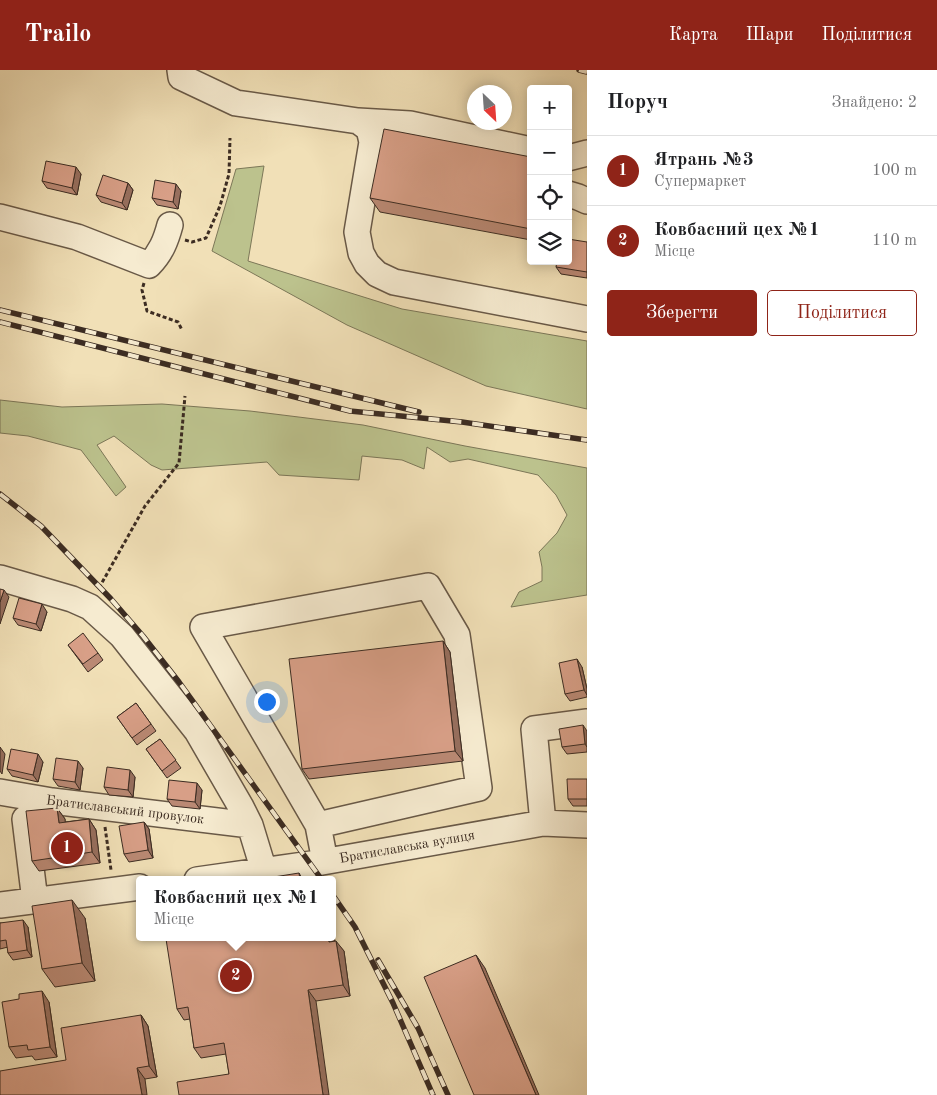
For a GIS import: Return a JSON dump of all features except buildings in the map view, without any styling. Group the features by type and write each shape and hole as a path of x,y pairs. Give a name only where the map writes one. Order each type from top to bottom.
{"street":[{"path":"180,70 181,77 236,103 358,121 410,124 527,149"},
{"path":"358,121 370,129 372,142 357,232 361,254 377,274 394,282 587,319"},
{"path":"572,157 587,153"},
{"path":"572,195 587,201"},
{"path":"0,217 77,237 149,265 157,257 169,230"},
{"path":"0,578 72,599 90,607 122,636 197,731 250,825 264,871"},
{"path":"318,825 479,788 457,635 428,586 203,627 318,825 323,851 322,862"},
{"path":"543,824 534,729 587,722"},
{"name":"Братиславський провулок","path":"0,792 250,825"},
{"path":"25,818 35,901"},
{"name":"Братиславська вулиця","path":"227,876 322,862 543,824 587,825"},
{"path":"0,905 136,887"}],"path":[{"path":"169,230 192,242 206,238 220,206 229,174 230,138"},
{"path":"149,265 142,290 147,311 178,322 182,330"},
{"path":"90,607 99,586 145,506 179,463 185,396"},
{"path":"103,807 114,890"}],"green space":[{"path":"264,166 248,261 402,309 587,341 587,409 486,386 347,325 212,251 236,169"},
{"path":"0,400 62,407 162,404 250,411 363,425 587,468 587,595 511,607 519,592 542,581 539,552 557,533 567,515 556,495 538,475 468,459 450,462 427,447 424,469 402,460 362,456 359,480 279,475 267,462 162,470 151,465 114,436 97,445 126,487 116,496 81,450 28,436 0,433"}],"railway":[{"path":"579,70 587,72"},
{"path":"0,310 419,412"},
{"path":"0,322 350,411 462,422 587,440"},
{"path":"0,494 41,526 111,599 143,636 179,682 319,876"},
{"path":"336,900 355,927 393,1003 433,1095"},
{"path":"378,960 418,1028 448,1095"}],"place":[{"name":"Ятрань №3","path":"67,848"},
{"name":"Ковбасний цех №1","path":"236,976"}]}
